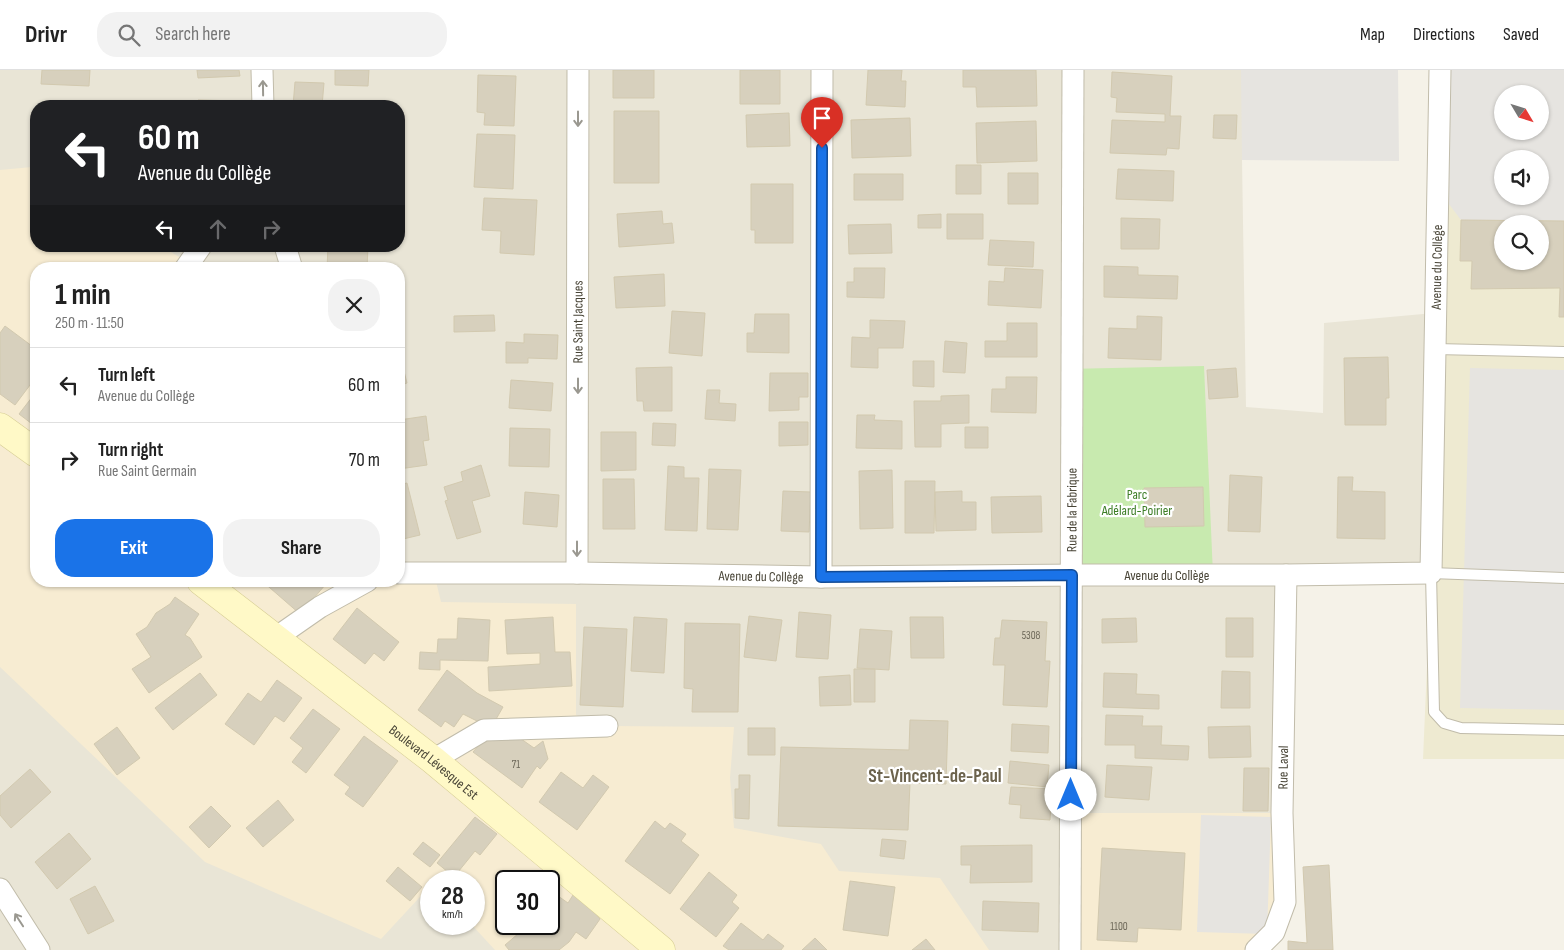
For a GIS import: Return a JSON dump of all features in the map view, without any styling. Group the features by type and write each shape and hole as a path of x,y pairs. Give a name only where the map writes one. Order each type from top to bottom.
{"street":[{"path":"262,70 263,100"},
{"name":"Rue Saint Jacques","path":"577,573 578,70"},
{"path":"821,577 822,70"},
{"name":"Rue de la Fabrique","path":"1070,950 1073,70"},
{"name":"Avenue du Collège","path":"405,573 577,573 821,577 1431,573 1440,70"},
{"path":"0,427 30,449"},
{"name":"Rue Laval","path":"1256,950 1274,932 1284,902 1282,813 1286,575"},
{"name":"Boulevard Lévesque Est","path":"209,587 433,760 661,950"},
{"path":"274,639 320,607 356,587"},
{"path":"433,760 484,730 607,726"},
{"path":"0,890 39,950"}],"lane":[{"path":"1435,349 1564,352"},
{"path":"1564,578 1431,573 1434,712 1444,723 1461,728 1564,730"}],"shaded area":[{"path":"0,70 1243,70 1242,160 1246,407 1323,413 1324,323 1434,313 1431,573 1286,575 1282,813 1070,950 0,950"},
{"path":"1241,70 1398,70 1399,161 1242,160"},
{"path":"1440,70 1564,70 1564,759 1423,759 1431,573"},
{"path":"1440,70 1564,70 1564,221 1549,221 1549,215 1494,215 1494,220 1461,220 1439,191"},
{"path":"30,167 30,252 171,252 187,262 30,262 30,587 405,587 405,580 434,573 441,602 576,604 576,715 607,726 734,727 730,778 734,828 821,844 839,871 940,878 989,950 495,950 481,935 485,935 485,870 420,870 420,897 381,939 205,862 0,667 0,170"},
{"path":"1470,368 1564,370 1564,710 1460,708"},
{"path":"1071,813 1282,813 1285,902 1256,950 1070,950"},
{"path":"1201,815 1271,817 1267,934 1197,932"}],"green space":[{"name":"Parc Adélard-Poirier","path":"1204,366 1213,575 1065,576 1066,369"}],"building":[{"path":"42,70 90,70 89,86 41,84"},
{"path":"197,70 239,70 240,76 198,78"},
{"path":"335,70 369,70 368,86 335,85"},
{"path":"613,70 654,70 654,98 613,98"},
{"path":"740,70 780,70 780,104 740,104"},
{"path":"868,70 902,70 901,81 906,81 905,107 866,105"},
{"path":"963,70 1036,70 1037,106 977,107 976,87 963,87"},
{"path":"1112,72 1172,76 1170,116 1181,116 1179,149 1167,148 1166,155 1110,153 1112,120 1165,122 1165,114 1116,112 1117,98 1111,97"},
{"path":"478,75 516,76 514,126 484,125 485,113 477,112"},
{"path":"295,82 324,83 323,100 294,100"},
{"path":"614,111 659,111 659,183 614,183"},
{"path":"789,113 790,146 747,147 746,115"},
{"path":"1214,115 1237,115 1236,139 1213,138"},
{"path":"910,118 911,156 852,158 851,120"},
{"path":"1036,121 1037,161 977,163 976,123"},
{"path":"477,134 515,135 513,189 474,187"},
{"path":"956,165 981,165 981,194 956,194"},
{"path":"1118,169 1174,171 1173,201 1116,199"},
{"path":"1008,173 1038,173 1038,204 1008,204"},
{"path":"854,174 903,174 903,200 854,200"},
{"path":"751,184 793,184 793,243 755,243 755,230 751,230"},
{"path":"484,198 537,200 534,255 500,253 501,231 482,230"},
{"path":"662,211 663,224 672,223 674,243 619,247 617,214"},
{"path":"941,214 941,228 918,228 918,215"},
{"path":"947,214 983,214 983,239 947,239"},
{"path":"1121,218 1160,219 1159,249 1121,249"},
{"path":"1461,220 1494,220 1494,270 1549,270 1549,221 1564,221 1564,317 1559,317 1560,288 1471,289 1472,261 1460,261"},
{"path":"891,224 892,253 849,254 848,225"},
{"path":"990,240 1034,242 1033,267 988,265"},
{"path":"328,252 368,252 367,262 327,262"},
{"path":"1104,266 1138,267 1138,275 1178,276 1177,299 1104,297"},
{"path":"854,268 885,268 884,298 847,297 847,282 854,282"},
{"path":"1005,268 1043,270 1041,308 988,305 989,281 1004,282"},
{"path":"664,274 665,306 616,308 614,277"},
{"path":"672,311 705,313 702,356 669,353"},
{"path":"755,314 789,314 789,353 747,352 747,333 754,333"},
{"path":"494,315 495,331 454,332 454,316"},
{"path":"1137,316 1162,317 1161,360 1108,358 1109,328 1137,329"},
{"path":"870,320 905,321 903,348 878,348 878,368 851,367 852,337 870,338"},
{"path":"1007,323 1037,323 1037,357 985,357 985,341 1007,341"},
{"path":"5,326 30,345 30,385 15,405 0,394 0,333"},
{"path":"524,334 558,335 557,359 528,358 528,363 506,363 506,342 524,343"},
{"path":"945,341 967,343 965,373 943,372"},
{"path":"1388,357 1389,398 1386,398 1386,425 1345,425 1344,358"},
{"path":"913,361 934,361 934,387 913,386"},
{"path":"672,367 672,411 644,411 643,401 637,401 636,368"},
{"path":"1236,368 1238,397 1209,399 1207,370"},
{"path":"770,373 808,373 808,397 799,397 799,410 769,411"},
{"path":"1006,377 1037,377 1036,413 991,412 992,389 1006,389"},
{"path":"511,380 553,383 551,411 509,408"},
{"path":"707,390 720,390 719,403 736,404 735,421 705,419"},
{"path":"969,395 969,423 941,424 941,447 915,447 914,401 941,401 941,396"},
{"path":"30,400 30,422 19,414"},
{"path":"857,415 875,415 874,420 902,421 902,449 856,448"},
{"path":"426,416 429,440 423,441 427,465 405,468 405,419"},
{"path":"779,422 808,422 808,445 779,446"},
{"path":"653,423 676,424 675,446 652,445"},
{"path":"965,427 988,427 988,448 965,448"},
{"path":"510,428 550,429 549,467 509,466"},
{"path":"601,432 636,432 636,470 601,471"},
{"path":"481,465 490,496 472,501 481,532 457,539 445,501 448,500 444,487 463,481 461,472"},
{"path":"668,466 684,467 684,478 699,478 697,531 665,530"},
{"path":"709,469 741,470 738,530 707,529"},
{"path":"892,470 893,528 860,529 859,471"},
{"path":"1230,475 1262,477 1260,532 1228,531"},
{"path":"1338,477 1353,477 1352,491 1385,492 1385,539 1337,538"},
{"path":"603,479 634,479 635,529 603,529"},
{"path":"905,481 935,481 934,533 905,533"},
{"path":"407,483 420,535 405,539 405,484"},
{"path":"1203,487 1204,526 1145,527 1144,488"},
{"path":"783,491 811,492 809,532 781,531"},
{"path":"962,491 962,502 976,502 976,530 936,531 935,492"},
{"path":"525,492 559,495 557,527 523,524"},
{"path":"1041,496 1042,532 992,533 991,497"},
{"path":"269,587 323,587 300,614"},
{"path":"175,597 199,614 185,635 190,638 202,657 149,693 132,669 151,657 136,634 147,627 156,613 170,604"},
{"path":"357,608 399,642 384,661 374,653 365,664 333,639"},
{"path":"799,612 831,615 828,659 796,657"},
{"path":"749,616 782,620 776,661 744,657"},
{"path":"553,617 555,652 570,652 572,686 489,691 488,667 540,664 540,653 507,654 505,620"},
{"path":"634,617 667,619 664,673 631,671"},
{"path":"910,617 943,617 944,658 911,658"},
{"path":"458,618 490,620 488,661 440,660 440,670 419,669 420,652 437,653 438,639 457,639"},
{"path":"1136,618 1137,642 1102,643 1102,619"},
{"path":"1226,618 1253,618 1253,657 1226,657"},
{"path":"1002,620 1047,622 1045,661 1050,661 1047,707 1003,705 1005,665 993,665 995,638 1000,638"},
{"path":"685,623 740,624 738,712 692,712 693,689 684,688"},
{"path":"584,627 627,629 623,707 580,705"},
{"path":"860,629 892,631 889,670 857,668"},
{"path":"854,669 875,669 875,702 854,702"},
{"path":"447,670 477,693 503,707 495,721 479,722 463,714 454,727 445,721 441,727 418,710"},
{"path":"1222,671 1250,672 1250,708 1221,708"},
{"path":"200,673 217,695 173,730 155,708"},
{"path":"1104,673 1137,674 1136,694 1159,695 1159,709 1103,707"},
{"path":"850,675 851,705 820,706 819,677"},
{"path":"277,680 302,698 284,722 275,716 254,745 225,724 248,693 261,702"},
{"path":"313,709 340,729 306,773 292,762 303,748 290,738"},
{"path":"1106,715 1143,716 1142,726 1162,726 1161,745 1189,746 1188,760 1135,758 1135,745 1105,745"},
{"path":"910,720 948,721 946,784 910,783 908,830 778,826 781,747 909,750"},
{"path":"1012,724 1049,726 1048,753 1011,751"},
{"path":"1250,726 1251,757 1209,758 1208,727"},
{"path":"117,727 140,758 117,775 94,744"},
{"path":"748,728 775,728 775,755 748,755"},
{"path":"514,734 534,748 543,741 548,759 540,769 537,766 522,788 473,752 487,736"},
{"path":"364,736 398,761 363,807 345,794 350,787 334,775"},
{"path":"1010,761 1049,765 1047,787 1008,783"},
{"path":"1107,765 1152,767 1149,800 1105,797"},
{"path":"1244,768 1269,768 1268,811 1243,811"},
{"path":"30,769 51,792 11,828 0,815 0,796"},
{"path":"561,772 583,788 593,775 609,787 577,830 539,802"},
{"path":"739,775 750,775 749,819 735,818 735,789 739,789"},
{"path":"1011,787 1052,789 1050,820 1020,818 1021,805 1009,804"},
{"path":"278,800 294,820 263,847 246,828"},
{"path":"211,806 231,826 209,848 189,827"},
{"path":"475,817 497,834 480,855 475,851 460,870 446,870 437,863"},
{"path":"655,821 665,829 670,823 686,834 681,841 699,855 670,894 625,861"},
{"path":"69,833 91,859 57,889 35,862"},
{"path":"882,839 906,841 904,859 880,856"},
{"path":"423,842 440,855 430,867 413,854"},
{"path":"1032,845 1032,882 970,883 971,865 961,865 961,846"},
{"path":"1102,848 1185,853 1181,930 1138,928 1137,942 1097,940"},
{"path":"1329,865 1333,950 1288,950 1288,941 1307,943 1303,867"},
{"path":"398,867 420,885 420,889 410,901 386,881"},
{"path":"709,872 737,895 732,902 739,908 716,937 680,909"},
{"path":"850,881 895,887 888,936 843,930"},
{"path":"95,886 114,921 88,934 70,899"},
{"path":"573,895 591,908 600,919 586,939 576,932 569,942 559,950 509,950 505,945 517,935 560,935 560,897 568,903"},
{"path":"983,901 1039,903 1038,932 982,930"},
{"path":"741,923 763,940 768,934 784,946 781,950 729,950 723,946"},
{"path":"815,938 827,950 802,950"},
{"path":"926,939 935,950 912,950"}],"district":[{"name":"St-Vincent-de-Paul","path":"935,776"}],"route":[{"path":"822,148 821,577 1072,575 1071,795"}]}
